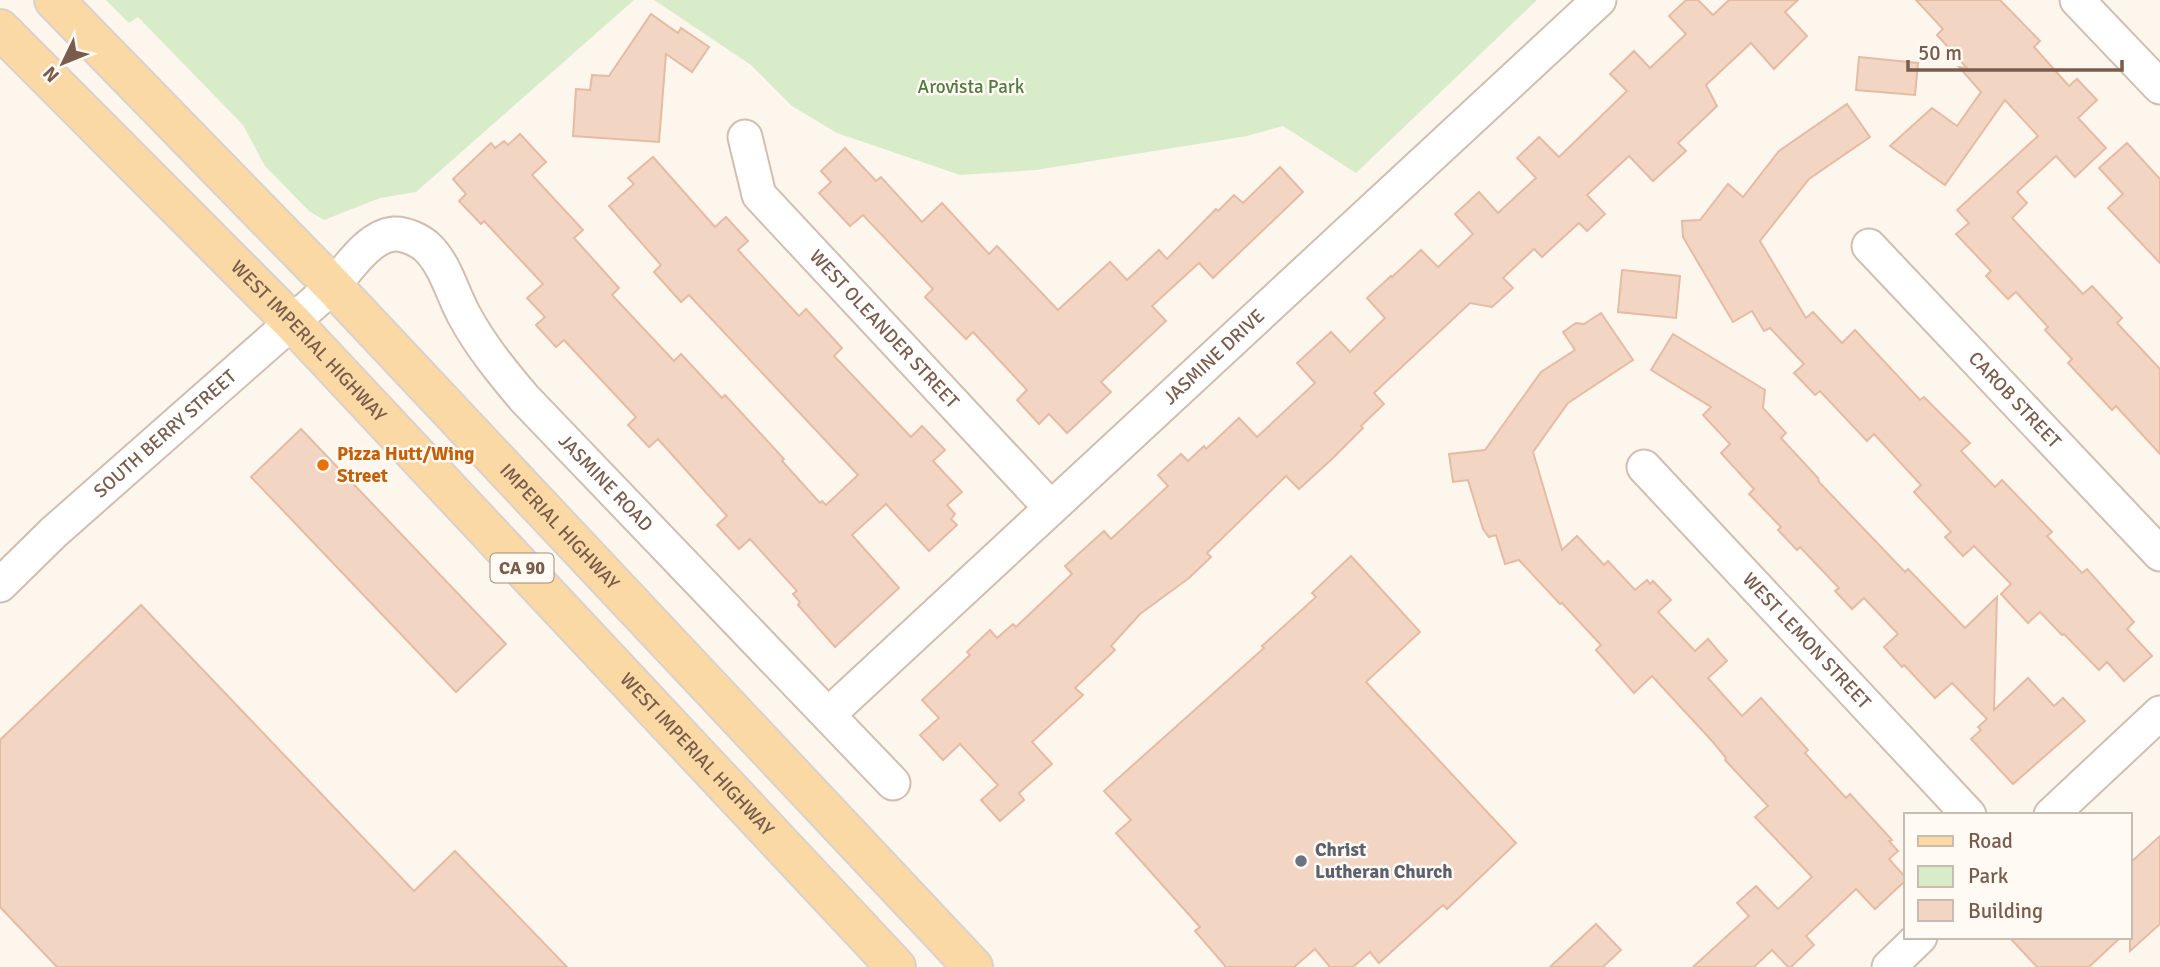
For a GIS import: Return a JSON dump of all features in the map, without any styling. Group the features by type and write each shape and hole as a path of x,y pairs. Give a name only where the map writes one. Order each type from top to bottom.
{"main road":[{"name":"IMPERIAL HIGHWAY","path":"54,0 333,286 973,967"},
{"name":"WEST IMPERIAL HIGHWAY","path":"8,36 290,321 896,967"}],"street":[{"name":"JASMINE DRIVE","path":"829,714 1599,0"},
{"path":"2077,0 2160,87"},
{"name":"WEST OLEANDER STREET","path":"745,137 759,195 1051,508"},
{"name":"JASMINE ROAD","path":"333,286 374,242 394,234 415,239 426,246 438,260 477,338 524,398 829,714 892,783"},
{"name":"CAROB STREET","path":"1869,246 2160,554"},
{"name":"SOUTH BERRY STREET","path":"0,584 54,532 290,321 333,286"},
{"name":"WEST LEMON STREET","path":"1644,467 1967,813"},
{"path":"2053,813 2160,713"},
{"path":"1889,967 1918,939"}],"green space":[{"path":"106,0 634,0 416,192 380,198 324,220 309,211 265,166 243,125 138,17 129,23"},
{"name":"Arovista Park","path":"654,0 1537,0 1356,173 1283,126 1247,136 1036,170 960,175 837,133 792,106 751,65"}],"building":[{"path":"1686,0 1698,0 1713,15 1729,0 1798,0 1785,12 1807,36 1774,69 1751,43 1706,85 1717,106 1678,143 1686,151 1653,181 1629,156 1587,195 1605,214 1587,231 1579,223 1542,257 1534,249 1503,278 1513,288 1492,307 1470,303 1374,393 1384,404 1333,458 1299,489 1286,476 1207,553 1211,557 1189,578 1140,614 1111,646 1115,650 1075,688 1083,695 1032,742 1052,764 1019,793 1024,800 1000,821 981,800 998,785 960,744 943,760 920,735 939,718 922,700 970,655 967,652 990,630 997,638 1013,624 1016,627 1072,574 1065,566 1104,531 1111,539 1168,486 1158,475 1181,454 1188,461 1204,446 1206,449 1239,418 1257,437 1315,383 1297,363 1331,332 1350,352 1385,318 1367,298 1421,250 1438,267 1473,234 1455,214 1479,192 1498,213 1536,178 1517,158 1539,137 1559,157 1627,91 1610,74 1634,51 1650,68 1686,34 1669,16"},
{"path":"1916,0 2000,0 2040,41 2034,47 2069,86 2077,79 2097,100 2078,118 2106,148 2075,177 2056,156 2017,192 2027,203 2012,218 2083,294 2092,286 2122,318 2117,323 2160,369 2160,454 2116,406 2112,410 2068,363 2072,359 2045,330 2048,327 2016,292 2008,299 1986,276 1991,271 1956,234 1969,223 1957,210 2038,136 2005,100 1945,185 1890,146 1932,108 1957,126 1981,92 1959,67 1967,68 1937,35 1943,29"},
{"path":"651,14 678,33 681,28 709,47 692,72 666,54 659,142 573,136 576,89 590,90 592,75 609,76"},
{"path":"1859,57 1918,63 1915,95 1856,90"},
{"path":"1847,104 1870,137 1809,179 1760,241 1806,318 1813,312 1842,343 1855,330 1920,400 1924,397 1970,443 1961,451 1995,487 2002,480 2052,532 2047,536 2082,573 2087,569 2134,622 2127,629 2152,656 2124,681 2107,662 2099,670 2040,612 2028,623 2001,594 2011,584 1974,546 1963,556 1945,537 1951,532 1914,492 1921,485 1874,434 1867,441 1820,391 1815,395 1794,373 1804,364 1770,328 1764,331 1752,311 1733,322 1683,237 1682,221 1700,220 1728,184 1743,197 1779,151"},
{"path":"520,134 546,162 532,175 583,230 574,238 619,288 612,295 674,361 681,354 722,398 725,395 820,503 822,501 826,505 858,475 689,295 681,302 654,272 661,265 609,206 634,184 628,178 653,157 715,227 726,217 748,241 738,250 799,316 806,309 842,348 834,356 911,437 922,426 945,450 933,461 962,492 947,505 955,514 951,519 957,525 929,551 886,504 852,535 899,588 835,647 798,605 800,602 793,594 797,591 750,539 739,549 717,525 727,516 658,439 649,447 628,425 636,417 564,340 556,347 536,325 545,317 527,298 543,284 484,221 481,224 459,201 466,194 453,179 491,143 495,148 504,141 508,145"},
{"path":"2127,143 2160,179 2160,263 2108,208 2123,194 2099,168"},
{"path":"845,148 876,181 881,177 922,222 942,203 989,254 997,246 1058,310 1110,262 1127,280 1159,250 1167,259 1216,209 1218,211 1234,195 1243,203 1280,167 1303,192 1213,278 1199,263 1152,306 1166,321 1101,382 1111,392 1067,433 1049,414 1039,424 1017,400 1027,390 973,332 966,339 925,297 933,289 863,215 850,226 819,193 831,182 821,171"},
{"path":"1622,270 1680,276 1676,318 1618,312"},
{"path":"1601,313 1633,360 1568,403 1533,452 1562,550 1577,536 1604,565 1608,561 1635,590 1647,580 1650,584 1653,581 1671,600 1658,612 1695,651 1708,639 1727,661 1708,678 1742,716 1761,698 1808,750 1805,753 1846,798 1850,794 1892,840 1889,841 1898,851 1889,859 1904,876 1904,882 1875,909 1856,889 1806,936 1814,945 1791,967 1772,950 1754,967 1693,967 1749,916 1737,903 1756,886 1778,909 1812,877 1755,817 1768,806 1725,760 1713,742 1652,676 1634,693 1596,650 1601,645 1519,560 1505,564 1496,535 1489,537 1483,529 1468,480 1453,482 1449,454 1485,450 1541,372 1575,350 1563,332 1576,323 1584,324"},
{"path":"1673,334 1765,390 1763,408 1786,433 1781,438 1905,572 1908,569 1965,628 1997,597 1994,710 2028,678 2054,706 2063,698 2085,721 2013,784 1971,739 1981,730 1978,727 1987,719 1952,683 1935,698 1904,665 1902,667 1884,647 1898,634 1864,598 1852,609 1835,591 1839,588 1800,547 1797,550 1778,530 1781,527 1749,494 1754,489 1721,453 1730,444 1703,415 1711,407 1651,370"},
{"path":"301,429 506,644 456,692 251,477"},
{"path":"1351,556 1420,632 1366,682 1516,843 1447,909 1443,905 1379,963 1370,952 1353,967 1330,967 1315,949 1294,967 1226,967 1195,931 1200,927 1116,833 1131,820 1104,791 1264,648 1262,646 1316,597 1312,593"},
{"path":"141,605 414,891 455,851 567,967 57,967 0,907 0,740"},
{"path":"2160,836 2160,924 2130,951 2132,939 2132,861"},
{"path":"1596,924 1621,950 1603,967 1550,967"},
{"path":"2011,939 2119,939 2089,967 2037,967"}],"place":[{"name":"Pizza Hutt/Wing Street","path":"323,465"},
{"name":"Christ Lutheran Church","path":"1301,861"}]}
